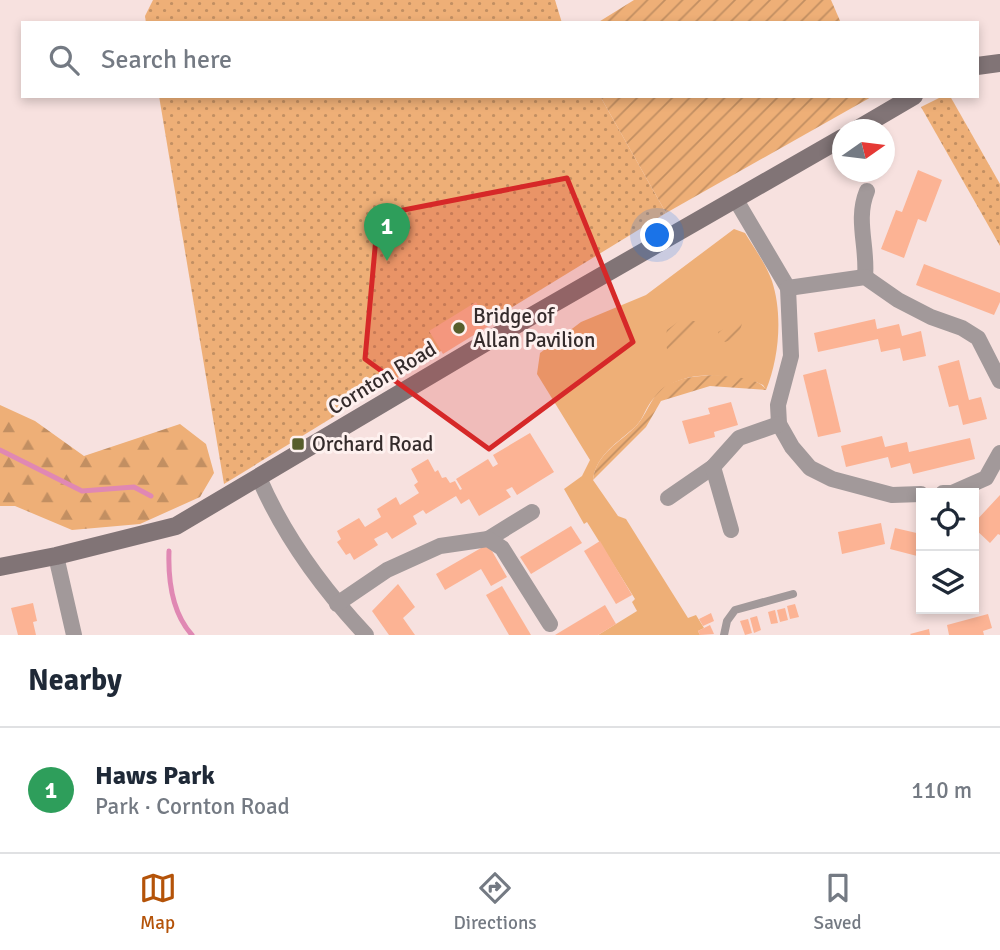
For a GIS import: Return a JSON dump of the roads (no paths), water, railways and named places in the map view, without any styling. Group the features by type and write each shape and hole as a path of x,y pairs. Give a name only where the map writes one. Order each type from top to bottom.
{"main road":[{"path":"979,66 1000,63"},
{"path":"874,119 908,99"},
{"name":"Cornton Road","path":"0,566 56,556 176,526 495,337 832,144"}],"street":[{"path":"865,277 866,251 860,216 867,191"},
{"path":"736,200 788,288 791,356 778,405 779,424 792,447 810,468 832,480 892,495 916,494"},
{"path":"788,288 865,277 898,300 931,317 962,328 978,338 1000,381"},
{"path":"668,498 713,467 740,438 779,424"},
{"path":"963,488 986,478 1000,453"},
{"path":"713,467 731,530"},
{"path":"259,478 273,509 337,604 366,635"},
{"path":"337,604 387,570 440,545 488,538 532,512"},
{"path":"488,538 502,548 550,624"},
{"path":"56,556 74,635"}],"lane":[{"path":"724,635 727,621 735,610 793,594"}],"waterway":[{"path":"0,450 82,491 134,487 151,496"},
{"path":"169,551 173,596 180,617 192,635"}],"place":[{"name":"Haws Park","path":"387,261"},
{"name":"Bridge of Allan Pavilion","path":"459,328"},
{"name":"Orchard Road","path":"298,444"}]}
